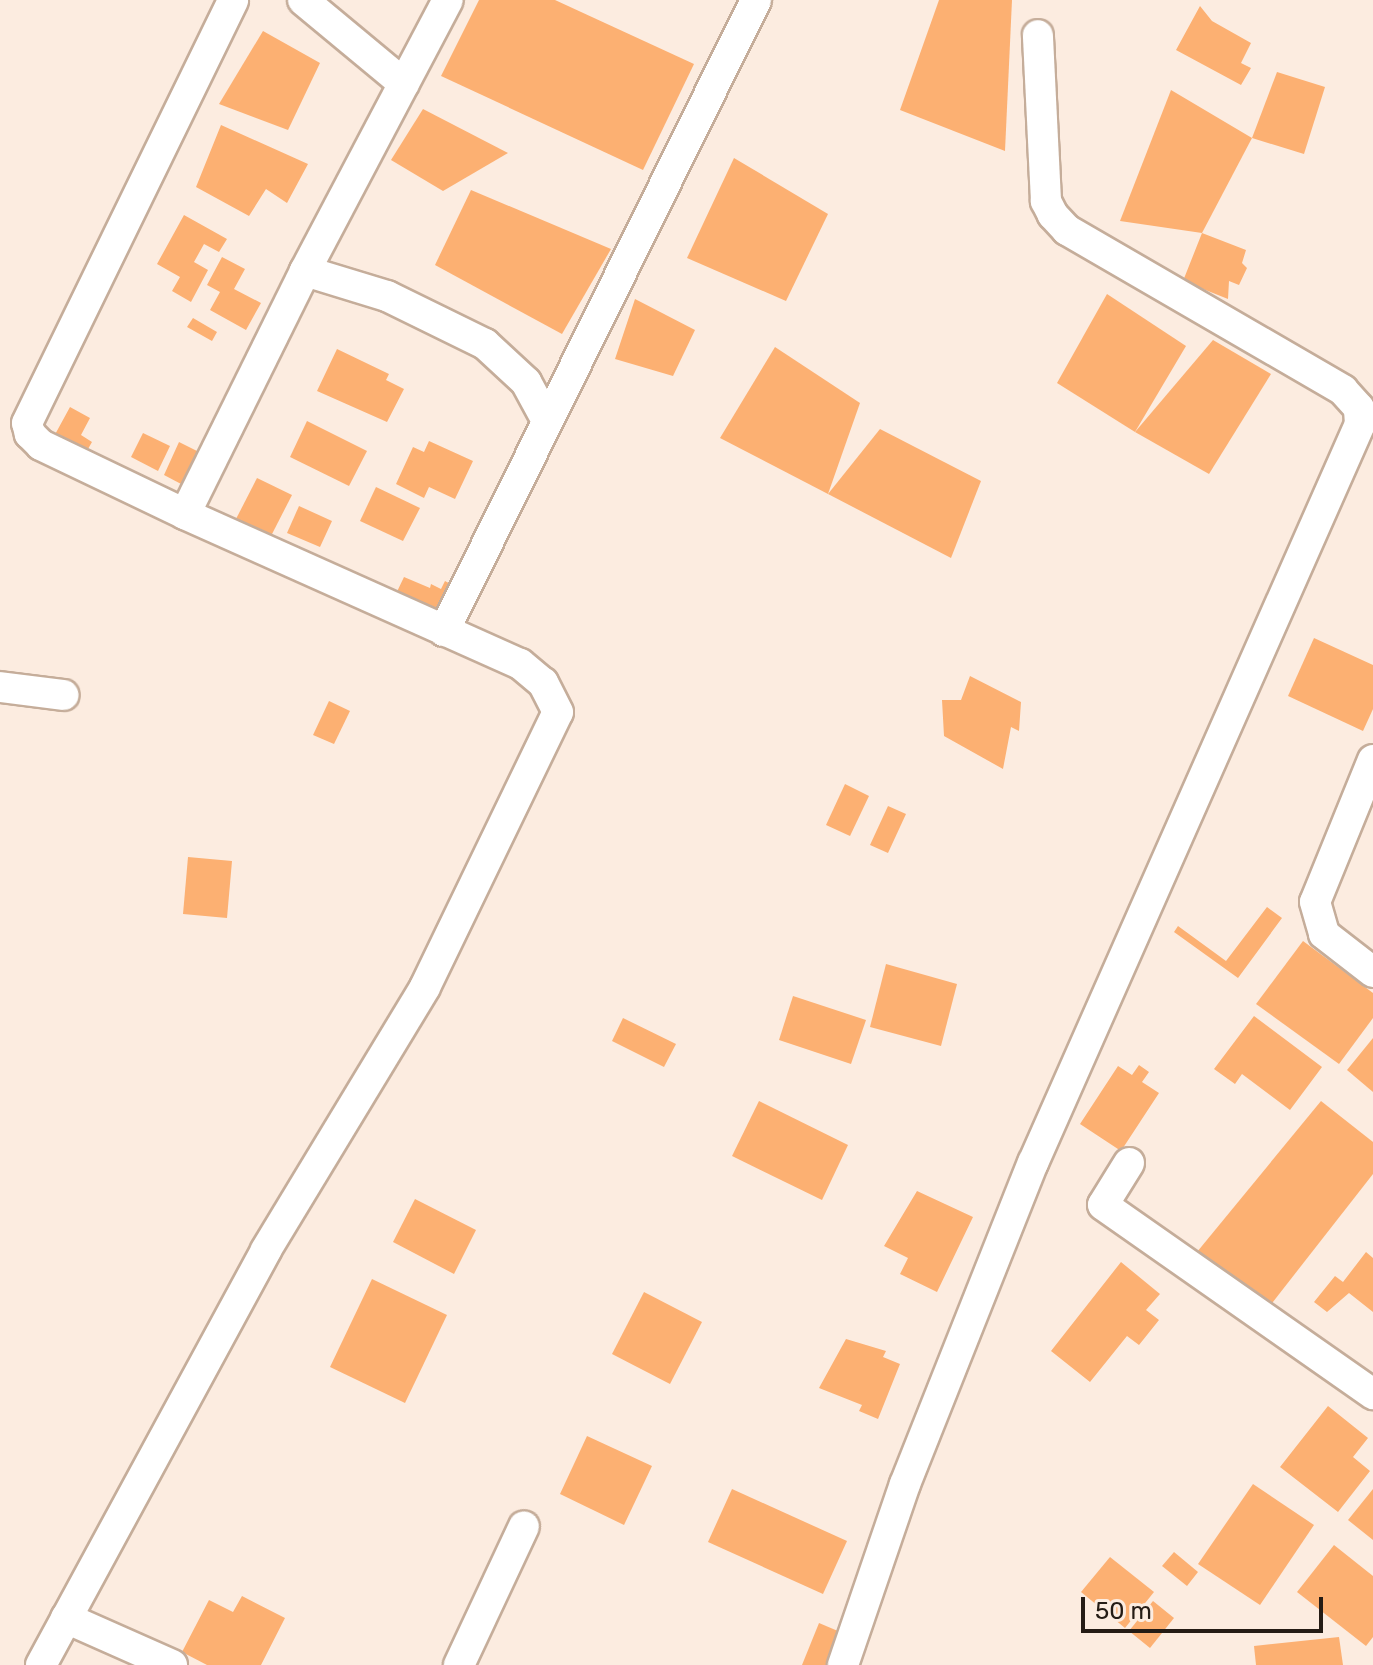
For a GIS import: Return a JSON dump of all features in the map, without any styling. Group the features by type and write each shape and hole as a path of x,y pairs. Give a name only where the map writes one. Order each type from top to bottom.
{"street":[{"path":"41,1665 266,1250 425,987 558,712 543,683 520,664 185,514 41,445 27,423 233,0"},
{"path":"303,0 404,84"},
{"path":"185,514 305,271 448,0"},
{"path":"444,631 546,419 756,0"},
{"path":"843,1665 905,1484 1033,1163 1360,424 1359,408 1343,390 1067,230 1053,215 1046,201 1038,35"},
{"path":"305,271 387,296 485,344 526,382 546,419"},
{"path":"0,687 63,695"},
{"path":"1373,760 1315,902 1324,934 1373,972"},
{"path":"1129,1163 1103,1205 1373,1394"},
{"path":"459,1665 524,1526"},
{"path":"66,1618 172,1665"}],"building":[{"path":"479,0 555,0 694,64 643,170 441,76"},
{"path":"939,0 1012,0 1005,151 900,110"},
{"path":"1200,6 1212,21 1251,43 1241,63 1251,68 1241,85 1176,50"},
{"path":"263,31 320,63 288,130 219,104"},
{"path":"1277,72 1325,87 1304,154 1252,138"},
{"path":"1171,90 1252,138 1202,233 1120,221"},
{"path":"423,109 508,153 443,191 391,160"},
{"path":"221,125 308,164 287,203 266,189 249,216 196,187"},
{"path":"734,158 828,214 786,301 687,258"},
{"path":"471,190 611,249 562,334 435,265"},
{"path":"184,215 227,239 219,252 204,244 194,262 208,270 191,302 172,291 180,277 157,264"},
{"path":"1202,233 1246,250 1242,263 1247,268 1239,285 1229,281 1228,299 1183,281"},
{"path":"222,257 245,269 234,289 261,303 246,330 210,310 220,292 207,285"},
{"path":"1107,294 1186,346 1135,432 1057,383"},
{"path":"635,299 695,330 673,376 615,359"},
{"path":"193,318 217,332 212,341 187,327"},
{"path":"1213,340 1271,374 1209,474 1135,432"},
{"path":"775,347 860,403 828,494 720,438"},
{"path":"337,349 389,374 386,380 404,389 387,422 317,391"},
{"path":"70,407 90,418 81,435 92,442 84,456 52,440"},
{"path":"307,421 367,451 349,486 290,457"},
{"path":"880,429 981,481 951,558 828,494"},
{"path":"143,433 170,446 158,471 131,457"},
{"path":"429,441 473,461 455,499 429,487 424,498 396,484 413,447 424,452"},
{"path":"179,442 199,452 183,485 164,475"},
{"path":"257,478 292,495 271,536 236,519"},
{"path":"376,487 420,508 403,541 360,521"},
{"path":"299,506 332,521 320,547 287,533"},
{"path":"404,577 430,588 431,584 441,589 445,581 456,587 440,622 393,600"},
{"path":"1314,638 1373,665 1373,709 1363,731 1288,696"},
{"path":"970,676 1021,702 1019,731 1011,727 1003,769 944,736 942,700 961,700"},
{"path":"329,701 350,711 334,744 313,735"},
{"path":"845,784 869,796 850,836 826,825"},
{"path":"888,806 906,814 888,853 870,845"},
{"path":"188,857 232,861 227,918 183,914"},
{"path":"1267,907 1282,918 1238,978 1174,932 1178,926 1226,961"},
{"path":"1303,941 1373,993 1373,1018 1339,1064 1256,1004"},
{"path":"886,964 957,984 941,1046 870,1027"},
{"path":"793,996 866,1020 851,1064 779,1040"},
{"path":"1254,1016 1322,1067 1290,1110 1242,1074 1235,1084 1214,1069"},
{"path":"623,1018 676,1044 664,1067 612,1041"},
{"path":"1373,1038 1373,1092 1347,1070"},
{"path":"1139,1065 1149,1072 1142,1082 1159,1093 1121,1151 1080,1124 1118,1066 1132,1075"},
{"path":"759,1101 848,1145 822,1200 732,1156"},
{"path":"1321,1101 1373,1142 1373,1174 1269,1307 1197,1252"},
{"path":"917,1191 973,1217 937,1292 900,1274 908,1258 884,1246"},
{"path":"415,1199 476,1230 454,1274 393,1242"},
{"path":"1366,1252 1373,1258 1373,1312 1349,1293 1327,1312 1314,1302 1335,1276 1343,1282"},
{"path":"1121,1262 1160,1294 1146,1310 1159,1320 1139,1345 1127,1336 1090,1382 1051,1351"},
{"path":"372,1279 447,1315 405,1403 330,1367"},
{"path":"644,1292 702,1322 670,1384 612,1354"},
{"path":"846,1339 886,1351 883,1357 900,1364 878,1419 859,1411 862,1405 819,1388"},
{"path":"1328,1406 1368,1438 1353,1457 1370,1471 1338,1512 1280,1467"},
{"path":"587,1436 652,1466 624,1525 560,1494"},
{"path":"1253,1484 1314,1525 1260,1605 1198,1564"},
{"path":"732,1489 847,1541 823,1594 708,1542"},
{"path":"1373,1489 1373,1540 1348,1520"},
{"path":"1334,1545 1373,1576 1373,1637 1366,1646 1297,1592"},
{"path":"1174,1552 1198,1572 1187,1586 1162,1566"},
{"path":"1110,1557 1154,1592 1125,1628 1081,1592"},
{"path":"242,1596 285,1618 261,1665 207,1665 182,1652 209,1600 233,1612"},
{"path":"1153,1601 1174,1618 1150,1648 1129,1631"},
{"path":"819,1623 845,1634 833,1665 802,1665"},
{"path":"1339,1637 1343,1665 1256,1665 1254,1646"}]}
